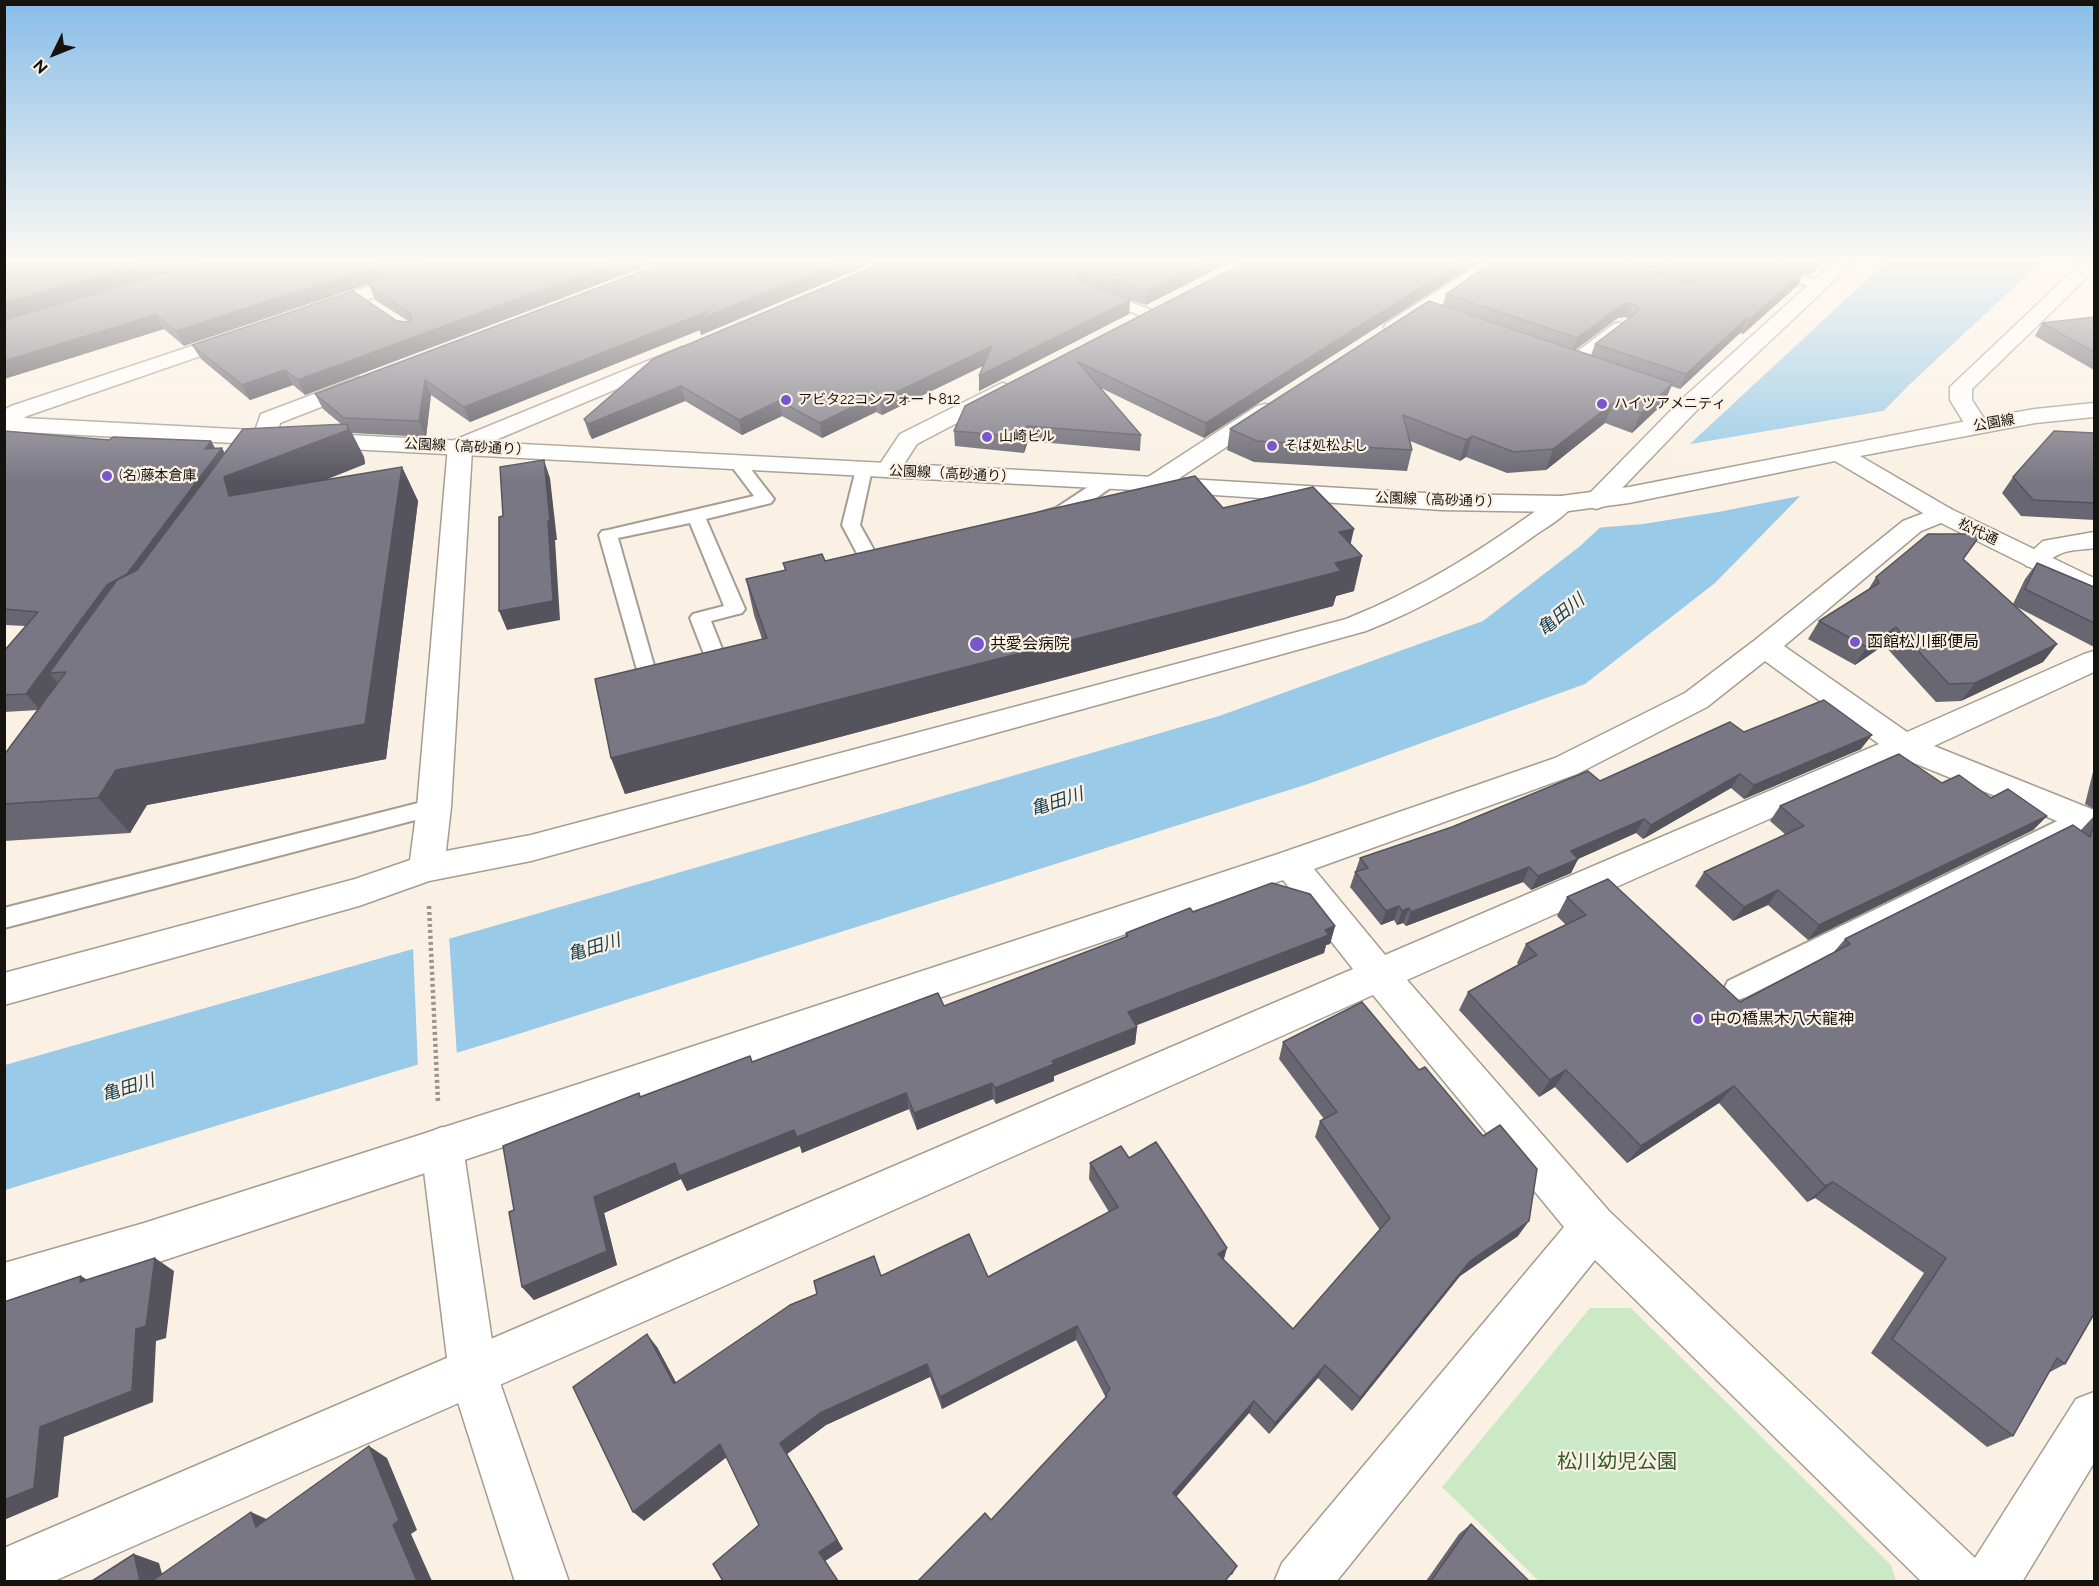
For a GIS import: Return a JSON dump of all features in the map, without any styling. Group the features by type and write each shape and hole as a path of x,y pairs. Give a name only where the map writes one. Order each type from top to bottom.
{"street":[{"path":"4,422 19,411 246,334"},
{"path":"1596,501 1691,403 1766,334"},
{"path":"1977,426 1961,400 1961,387 2017,334"},
{"path":"426,868 434,807 460,446 701,345"},
{"path":"1551,355 1594,370"},
{"path":"231,484 265,437 269,419 379,377"},
{"path":"876,469 908,439 1023,380"},
{"path":"1669,395 1691,403"},
{"path":"1154,484 1283,399"},
{"name":"公園線","path":"1895,442 2035,416 2094,410"},
{"name":"公園線（高砂通り）","path":"4,422 1154,484 1442,502 1561,504 1629,495 1895,442"},
{"name":"松代通","path":"1839,454 1942,514 2094,588"},
{"path":"4,989 359,892 426,868 543,844 1356,625 1421,598 1528,530 1561,504"},
{"path":"4,1286 144,1245 440,1126 1290,864 1566,766 1696,700 1765,647 1912,526 1942,514"},
{"path":"2035,560 2052,546 2094,540"},
{"path":"1765,647 1905,747 2088,820"},
{"path":"4,1575 473,1374 1379,975 1905,747 2094,661"},
{"path":"1290,864 1379,975 1593,1227 1961,1581"},
{"path":"440,1126 473,1374 542,1581"},
{"path":"1301,1581 1593,1227"},
{"path":"1991,1581 2094,1417"}],"lane":[{"path":"1572,362 1609,334"},
{"path":"672,688 652,693 608,535 765,499 736,463"},
{"path":"876,469 850,525 869,559 914,548"},
{"path":"1027,523 1062,512 1106,483"},
{"path":"696,516 735,609 700,618 722,674 702,680"},
{"path":"4,918 434,807"},
{"path":"1737,989 2088,820"}],"path":[{"path":"429,903 440,1126"}],"green space":[{"name":"松川幼児公園","path":"1590,1308 1631,1308 1891,1565 1896,1581 1539,1581 1442,1487"}],"water":[{"name":"亀田川","path":"1808,334 1964,334 1909,385 1715,583 1585,684 1308,784 512,1036 5,1190 5,1065 1219,716 1483,621 1579,547"}],"pier":[{"path":"1889,410 1805,495 1643,524 1595,528 1685,445"},
{"path":"449,936 457,1056 418,1068 413,946"}],"building":[{"path":"4,334 92,334 4,361"},
{"path":"225,334 423,334 298,380 285,370 242,385 192,345"},
{"path":"475,334 650,334 464,407 425,380 419,421 344,418 315,394"},
{"path":"713,334 1062,334 979,376 992,346 880,400 874,396 820,423 779,401 739,420 681,386 588,424 584,419 653,359"},
{"path":"1105,334 1347,334 1206,423 1078,362 1141,435 1027,426 1024,437 954,431 965,406"},
{"path":"1378,334 1527,334 1673,383 1641,413 1613,403 1553,449 1514,452 1472,436 1466,440 1403,415 1412,450 1257,441 1230,429"},
{"path":"1565,334 1582,334 1577,338"},
{"path":"1608,334 1730,334 1686,374 1595,344"},
{"path":"2062,334 2094,334 2094,352"},
{"path":"347,424 348,430 224,477 229,496 402,467 365,724 116,770 98,798 4,804 4,755 66,672 49,673 117,580 137,570 243,429"},
{"path":"4,431 109,440 113,437 211,441 205,449 222,448 127,574 107,585 26,694 4,695 4,651 38,612 4,609"},
{"path":"2054,431 2094,433 2094,503 2033,500 2013,477"},
{"path":"544,460 550,521 548,521 553,601 499,611 499,517 503,516 500,467"},
{"name":"共愛会病院","path":"1195,476 1223,508 1313,487 1354,529 1339,532 1362,556 1335,563 1341,571 611,758 595,679 767,638 746,579 786,570 783,563 822,554 825,561"},
{"path":"1928,534 1981,534 1963,559 2057,644 1975,683 1949,684 1896,627 1867,647 1819,621 1879,583 1876,577"},
{"path":"2037,563 2094,587 2094,623 2025,589"},
{"path":"1824,700 1872,735 1754,785 1740,774 1651,825 1644,819 1571,851 1578,859 1538,876 1529,867 1411,912 1409,908 1402,911 1399,906 1386,911 1355,872 1368,868 1360,858 1452,827 1588,771 1600,781 1730,722 1744,732"},
{"path":"1899,754 1942,783 1959,775 1991,798 2008,789 2047,816 1819,925 1778,890 1744,907 1704,872 1804,826 1780,806"},
{"path":"2094,823 2094,1314 2065,1364 2057,1358 2013,1436 1892,1339 1946,1258 1833,1182 1825,1186 1734,1086 1641,1146 1566,1070 1550,1080 1468,992 1537,955 1526,944 1586,915 1567,897 1608,879 1740,1002 1850,944 1845,939 2073,825 2090,837"},
{"path":"1272,883 1310,894 1335,926 1325,930 1329,935 1128,1012 1137,1027 1052,1061 1054,1064 995,1088 992,1083 914,1113 906,1093 797,1137 794,1130 679,1176 675,1163 594,1197 607,1251 522,1287 509,1212 514,1210 503,1146 639,1093 640,1097 750,1056 752,1062 938,993 944,1006 1128,936 1126,933 1190,908 1193,912"},
{"path":"1362,1002 1419,1070 1425,1067 1483,1136 1500,1125 1537,1169 1529,1221 1470,1261 1360,1398 1325,1365 1275,1423 1254,1401 1173,1493 1237,1566 1225,1581 918,1581 985,1513 991,1520 1107,1396 1110,1389 1077,1326 940,1397 927,1364 820,1413 780,1443 837,1540 819,1552 838,1581 723,1581 713,1564 759,1525 720,1444 633,1512 573,1387 647,1334 674,1384 790,1305 817,1294 814,1281 874,1256 881,1276 969,1234 988,1277 1118,1207 1090,1163 1121,1146 1129,1158 1156,1142 1227,1248 1218,1254 1293,1329 1390,1218 1320,1121 1337,1112 1283,1042"},
{"path":"155,1258 146,1326 136,1329 132,1391 40,1427 34,1488 4,1500 4,1302 81,1276 80,1282"},
{"path":"369,1446 399,1520 393,1525 417,1581 152,1581 251,1512 256,1527"},
{"path":"1471,1524 1529,1581 1431,1581"},
{"path":"134,1554 140,1581 92,1581"}],"place":[{"name":"アビタ22コンフォート812","path":"786,400"},
{"name":"ハイツアメニティ","path":"1602,404"},
{"name":"山崎ビル","path":"987,437"},
{"name":"そば処松よし","path":"1272,446"},
{"name":"(名)藤本倉庫","path":"107,476"},
{"name":"函館松川郵便局","path":"1855,642"},
{"name":"共愛会病院","path":"977,644"},
{"name":"中の橋黒木八大龍神","path":"1698,1019"}]}
